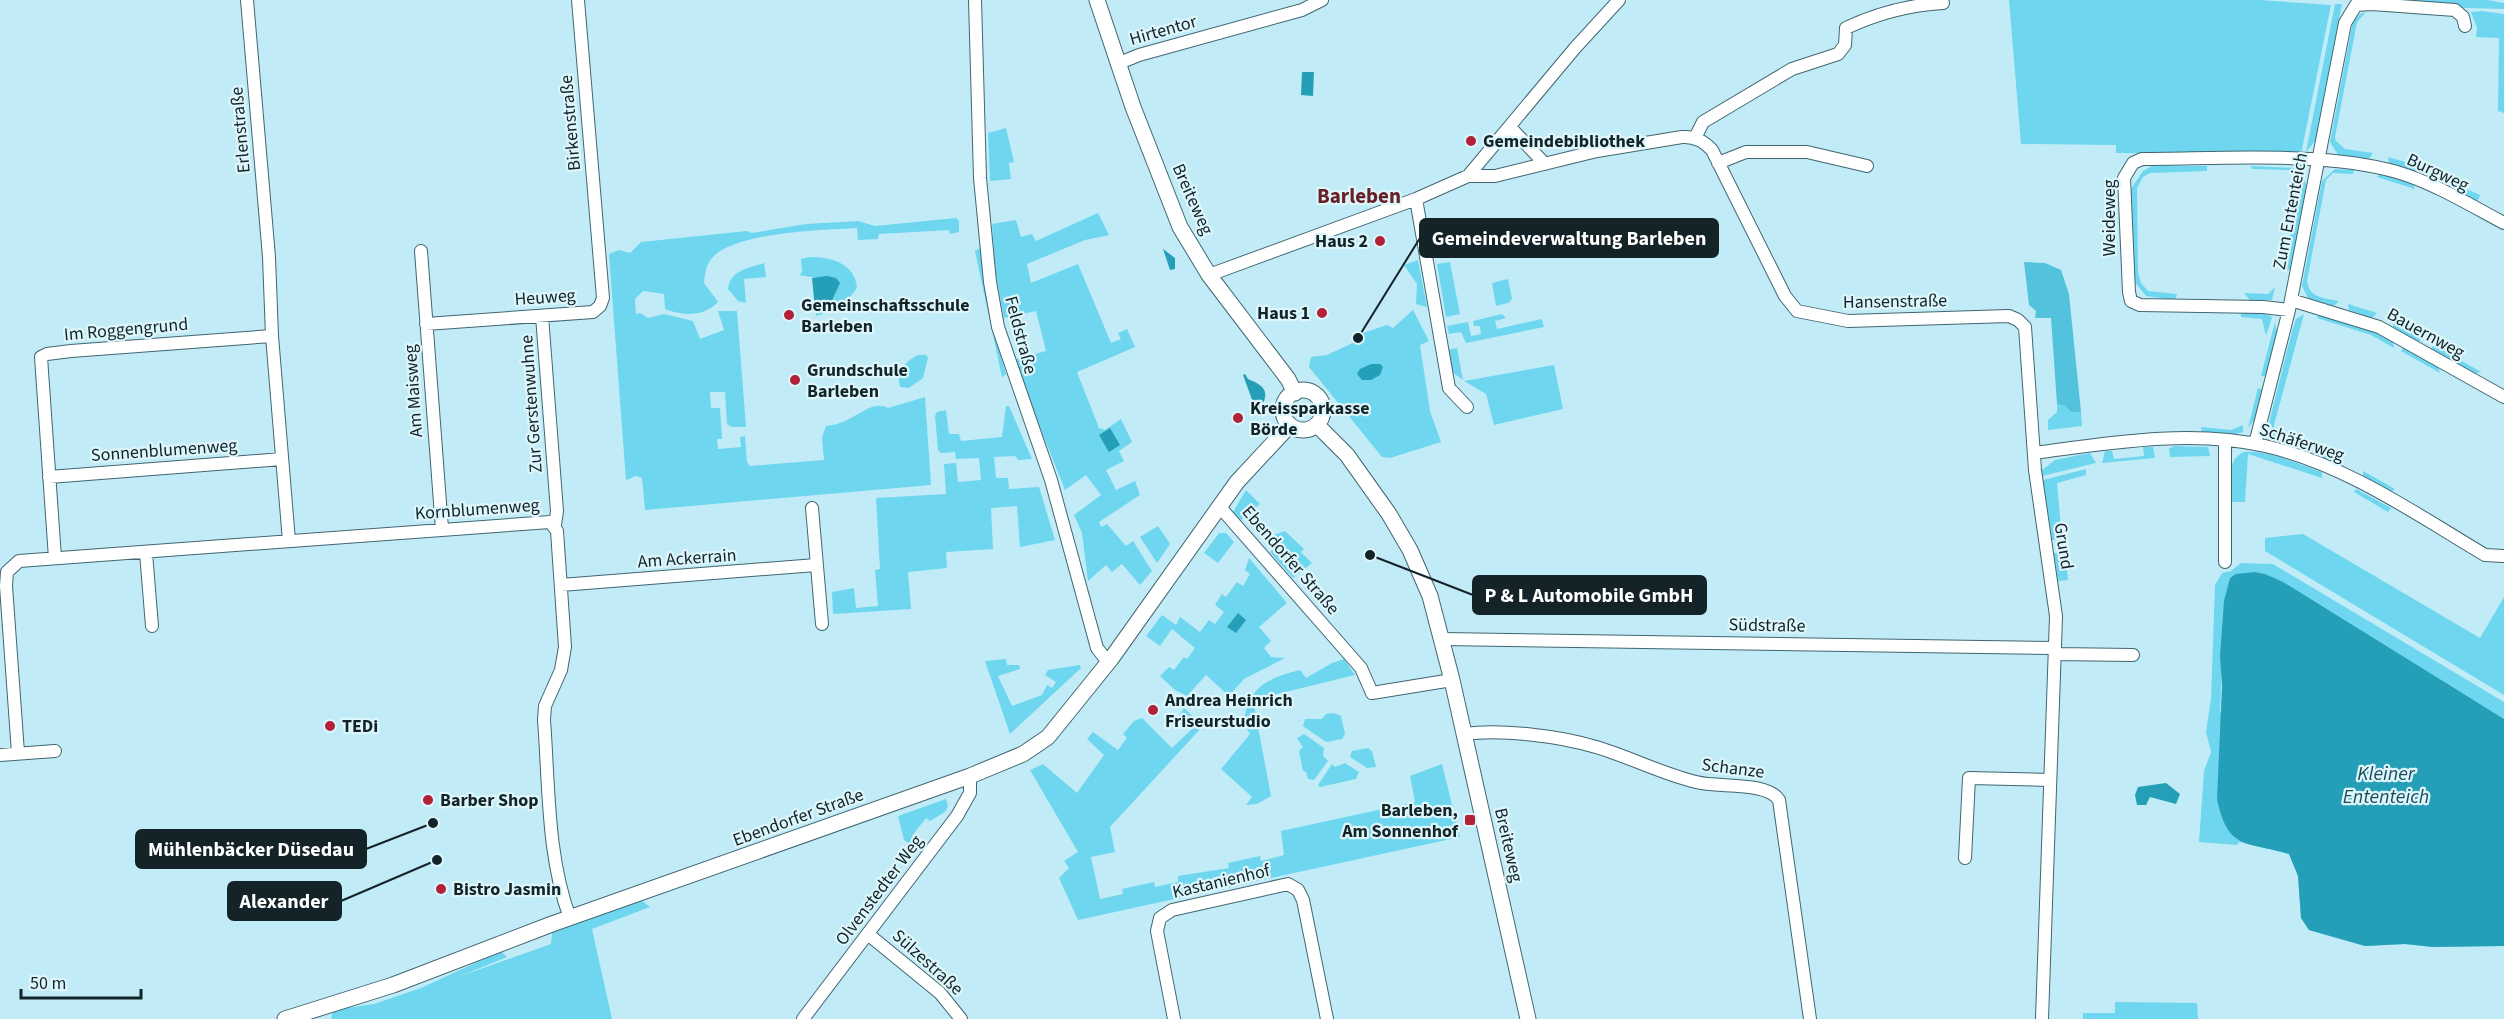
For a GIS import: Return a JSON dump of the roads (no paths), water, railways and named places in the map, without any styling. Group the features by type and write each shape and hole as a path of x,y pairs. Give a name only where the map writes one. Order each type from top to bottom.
{"street":[{"name":"Erlenstraße","path":"247,0 269,257 272,336"},
{"name":"Birkenstraße","path":"578,0 599,242"},
{"name":"Feldstraße","path":"975,0 980,178 990,282 998,327 1051,480 1097,648 1108,662"},
{"name":"Breiteweg","path":"1097,0 1117,63 1172,208 1209,275 1288,379 1295,393"},
{"name":"Hirtentor","path":"1117,63 1302,10 1322,0"},
{"path":"1468,176 1567,57 1618,0"},
{"path":"2372,2 2455,10 2463,17 2465,26"},
{"name":"Zum Ententeich","path":"2255,444 2290,305 2345,23 2356,5 2372,2"},
{"path":"1209,275 1416,199 1468,176 1495,176 1628,145 1682,137 1695,138 1703,122 1792,69 1838,54 1845,45 1846,28 1869,17 1913,5 1943,3"},
{"path":"1510,127 1545,164"},
{"name":"Hansenstraße","path":"1695,138 1705,142 1718,163 1787,300 1797,311 1848,321 1995,316 2009,316 2018,320"},
{"path":"1718,163 1746,152 1807,152 1867,166"},
{"name":"Weideweg","path":"2290,305 2263,307 2140,305 2131,301 2124,178 2133,163 2142,159 2318,161"},
{"name":"Burgweg","path":"2318,161 2368,165 2409,176 2504,223"},
{"path":"1416,199 1449,388 1467,407"},
{"name":"Heuweg","path":"426,324 592,312 600,306 603,298 599,242"},
{"name":"Am Maisweg","path":"421,251 442,529"},
{"name":"Bauernweg","path":"2290,305 2379,327 2504,397"},
{"name":"Zur Gerstenwuhne","path":"542,316 557,511 555,525"},
{"name":"Grund","path":"2018,320 2025,327 2027,340 2034,453 2055,600 2042,1019"},
{"path":"272,336 289,541"},
{"name":"Im Roggengrund","path":"55,558 41,357 71,351 272,336"},
{"path":"1308,391 1319,399 1323,412 1317,424 1304,430 1290,425 1284,414 1289,396 1308,391"},
{"name":"Breiteweg","path":"1317,424 1347,455 1396,524 1425,581 1452,680 1528,1019"},
{"name":"Ebendorfer Straße","path":"285,1019 393,985 570,918 970,776 1023,754 1048,737 1108,662 1219,506 1258,458 1290,425"},
{"name":"Schäferweg","path":"2034,453 2147,440 2255,444 2343,474 2485,555 2503,556"},
{"path":"2225,442 2225,562"},
{"name":"Sonnenblumenweg","path":"49,477 282,459"},
{"name":"Ebendorfer Straße","path":"1219,506 1361,668 1372,693 1452,680"},
{"path":"812,508 822,624"},
{"name":"Kornblumenweg","path":"18,753 3,586 7,572 12,565 26,559 146,552 543,521 555,525 561,585 564,659 548,697 544,720 557,863 561,891 570,918"},
{"path":"146,552 152,626"},
{"name":"Am Ackerrain","path":"561,585 816,565"},
{"name":"Südstraße","path":"1442,639 2055,651 2133,655"},
{"name":"Schanze","path":"1464,734 1492,732 1570,742 1595,747 1696,782 1763,789 1775,794 1779,800 1810,1019"},
{"path":"0,755 55,751"},
{"name":"Olvenstedter Weg","path":"803,1019 957,816 970,793 970,776"},
{"path":"1965,858 1969,778 2050,780"},
{"name":"Kastanienhof","path":"1174,1019 1157,931 1160,918 1172,910 1288,884 1298,890 1303,900 1327,1019"},
{"name":"Sülzestraße","path":"869,934 940,993 961,1019"}],"water":[{"path":"1302,72 1314,72 1313,96 1301,95"},
{"path":"1163,249 1175,258 1175,269 1170,270"},
{"path":"827,276 836,278 840,283 830,305 820,310 815,309 812,278"},
{"path":"1371,364 1380,364 1383,367 1380,375 1371,380 1362,380 1357,374 1360,369"},
{"path":"1245,374 1248,379 1259,384 1264,390 1265,399 1259,410 1254,405 1243,375"},
{"path":"1110,428 1120,445 1109,452 1099,435"},
{"name":"Kleiner Ententeich","path":"2255,572 2283,582 2504,719 2504,946 2433,947 2405,944 2365,946 2309,930 2301,918 2298,876 2289,854 2250,845 2233,836 2227,828 2217,799 2222,686 2220,656 2224,601 2230,578 2236,574"},
{"path":"1238,613 1246,620 1236,633 1227,627"},
{"path":"2166,783 2180,794 2176,804 2150,797 2146,805 2137,805 2135,795 2138,787"}],"place":[{"name":"Gemeindebibliothek","path":"1471,141"},
{"name":"Haus 2","path":"1380,241"},
{"name":"Haus 1","path":"1322,313"},
{"name":"Gemeinschaftsschule Barleben","path":"789,315"},
{"name":"Gemeindeverwaltung Barleben","path":"1358,338"},
{"name":"Grundschule Barleben","path":"795,380"},
{"name":"Kreissparkasse Börde","path":"1238,418"},
{"name":"P & L Automobile GmbH","path":"1370,555"},
{"name":"Andrea Heinrich Friseurstudio","path":"1153,710"},
{"name":"TEDi","path":"330,726"},
{"name":"Barber Shop","path":"428,800"},
{"name":"Barleben, Am Sonnenhof","path":"1470,820"},
{"name":"Mühlenbäcker Düsedau","path":"433,823"},
{"name":"Alexander","path":"437,860"},
{"name":"Bistro Jasmin","path":"441,889"}],"district":[{"name":"Barleben","path":"1359,196"}]}
